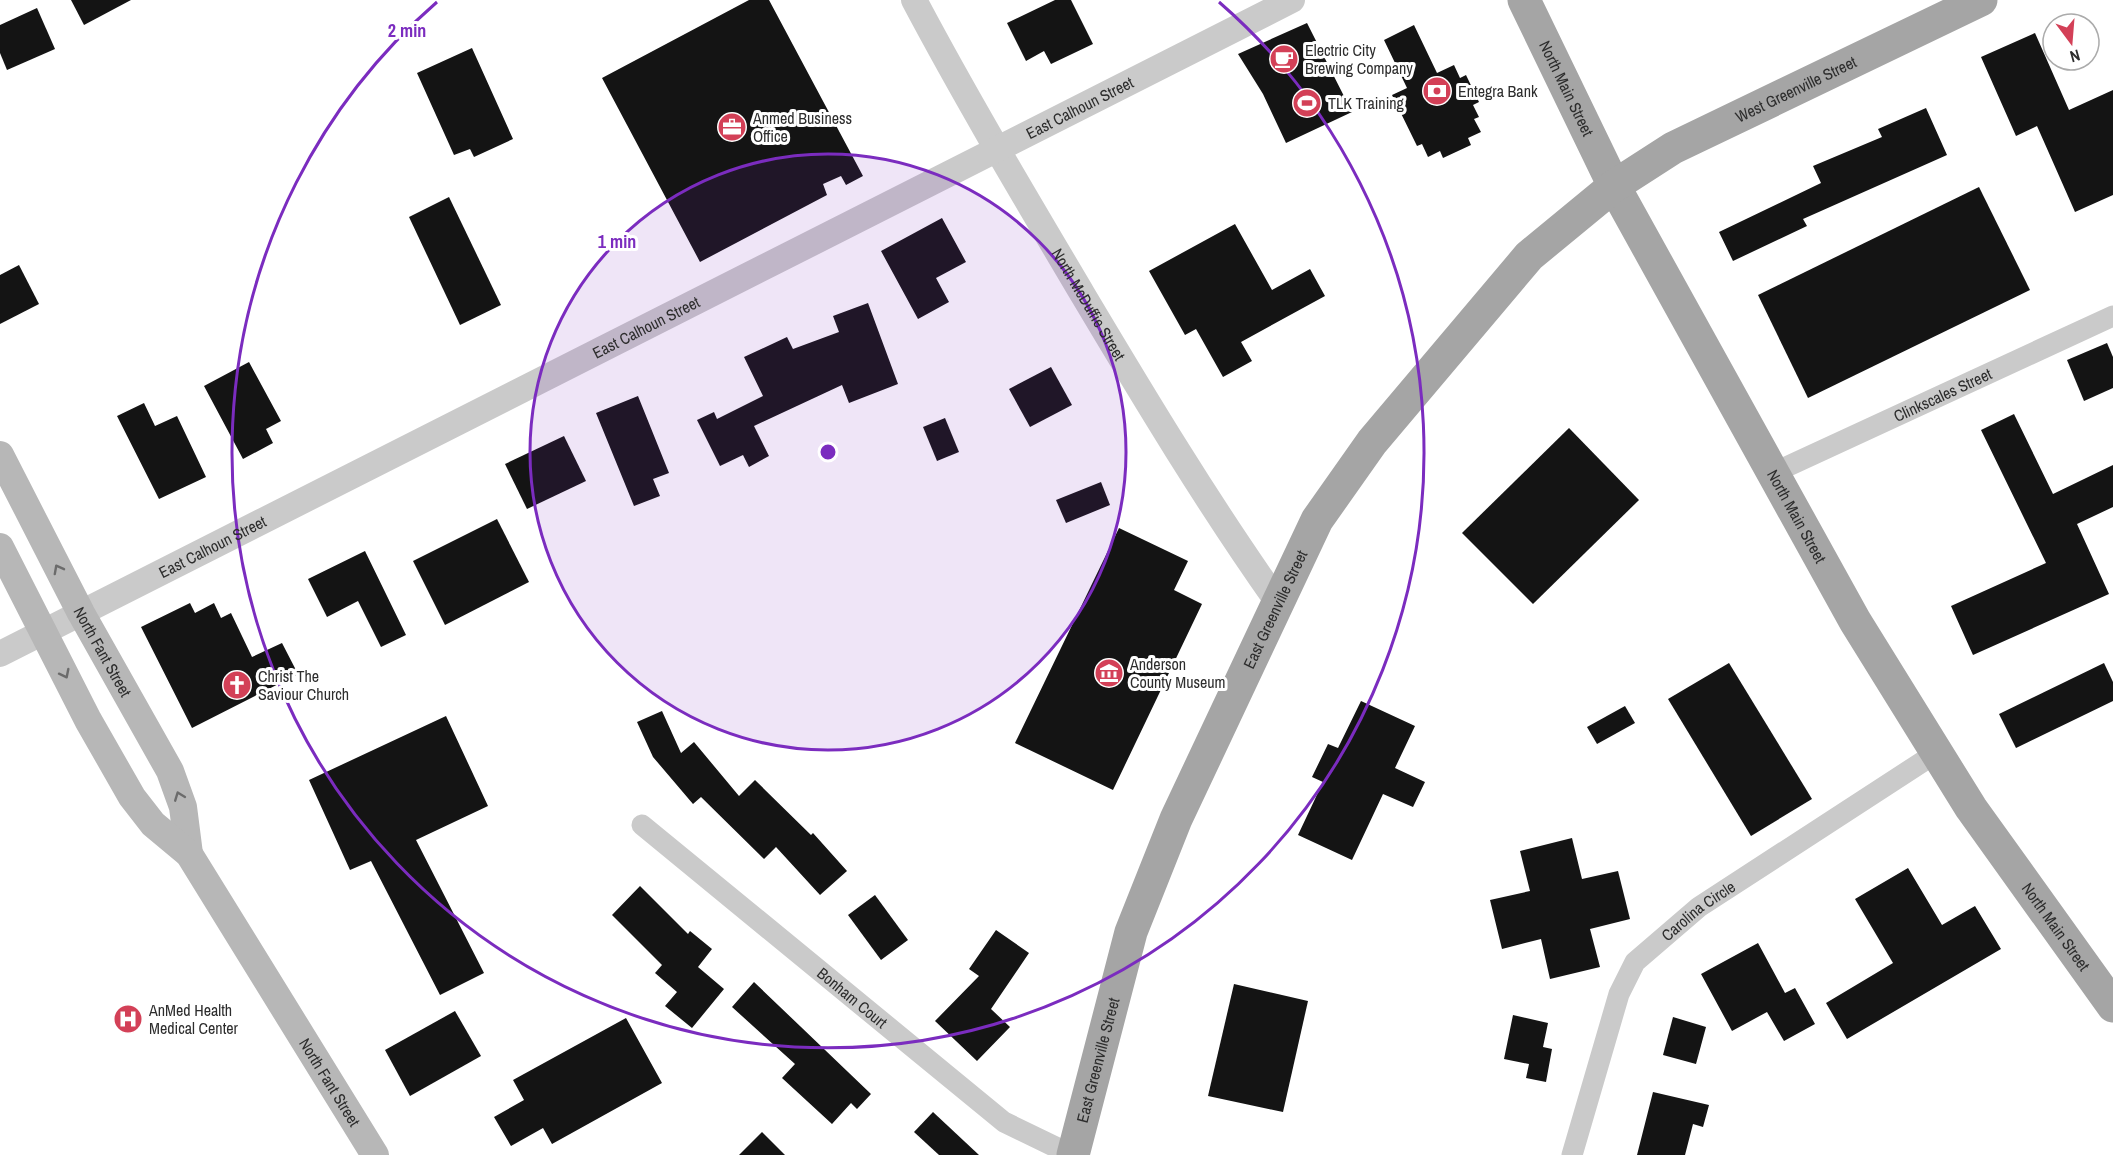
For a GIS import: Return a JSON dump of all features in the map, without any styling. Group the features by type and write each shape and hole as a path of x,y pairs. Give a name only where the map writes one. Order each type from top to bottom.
{"main road":[{"name":"North Main Street","path":"1524,0 1614,186 1855,621 1971,808 2109,991"},
{"name":"West Greenville Street","path":"1614,186 1673,148 1981,0"},
{"name":"East Greenville Street","path":"1073,1155 1131,932 1176,819 1317,520 1372,442 1529,256 1614,186"},
{"name":"North Fant Street","path":"0,454 81,613 170,771 183,807 189,854"},
{"name":"North Fant Street","path":"0,547 132,797 153,824 189,854 375,1155"}],"street":[{"name":"North McDuffie Street","path":"914,0 969,105 1167,434 1226,528 1277,601"},
{"name":"East Calhoun Street","path":"0,654 1292,0"},
{"name":"Clinkscales Street","path":"1772,474 2113,316"},
{"name":"Carolina Circle","path":"1572,1155 1619,993 1635,962 1699,907 1936,753"},
{"name":"Bonham Court","path":"642,825 1004,1122 1073,1155"}],"building":[{"path":"71,0 131,0 84,25"},
{"name":"Anmed Business Office","path":"749,0 769,0 863,176 846,185 841,176 823,184 827,195 700,262 602,78"},
{"path":"1055,0 1071,0 1093,44 1051,64 1044,51 1026,61 1007,23"},
{"path":"37,8 55,49 7,70 0,53 0,25"},
{"path":"1307,23 1352,112 1286,143 1263,94 1238,54"},
{"name":"Entegra Bank","path":"1414,25 1437,73 1454,65 1460,78 1466,75 1479,102 1473,105 1479,117 1474,119 1481,132 1468,138 1471,145 1443,158 1440,151 1428,157 1422,144 1417,146 1392,95 1407,88 1384,40"},
{"path":"2035,33 2041,47 2041,72 2052,72 2069,110 2113,90 2113,195 2075,212 2037,126 2016,136 1981,57"},
{"path":"472,48 513,139 474,157 470,149 454,155 417,73"},
{"path":"1926,108 1947,155 1803,219 1807,226 1733,261 1719,232 1821,183 1813,166 1882,137 1878,129"},
{"path":"1979,187 2030,290 1808,398 1758,295"},
{"path":"449,197 501,305 460,325 409,217"},
{"path":"942,218 966,262 936,278 949,302 918,319 881,251"},
{"path":"1235,224 1272,290 1310,269 1325,296 1241,342 1252,361 1223,377 1196,329 1185,335 1149,271"},
{"path":"19,265 39,304 0,324 0,275"},
{"path":"868,303 898,384 849,403 842,385 754,426 769,456 749,467 743,455 720,466 697,420 714,412 717,419 763,396 744,357 787,337 793,349 839,332 833,316"},
{"path":"2107,343 2113,357 2113,388 2084,401 2067,360"},
{"path":"249,362 281,421 266,429 273,443 243,459 204,386"},
{"path":"1051,367 1072,405 1030,427 1009,389"},
{"path":"638,396 669,473 653,479 660,496 634,506 596,413"},
{"path":"144,403 155,426 177,416 206,477 159,499 117,416"},
{"path":"2014,414 2053,494 2113,465 2113,507 2077,524 2109,594 1973,655 1951,606 2046,563 1981,430"},
{"path":"945,418 959,452 937,461 923,427"},
{"path":"1569,428 1639,500 1533,604 1462,533"},
{"path":"564,436 586,481 527,509 505,464"},
{"path":"1101,482 1110,505 1066,523 1056,500"},
{"path":"497,519 529,582 445,625 413,561"},
{"name":"Anderson County Museum","path":"1119,528 1188,561 1174,590 1202,604 1113,790 1015,743"},
{"path":"365,551 406,635 381,647 358,601 327,617 308,579"},
{"path":"190,603 195,613 214,603 221,618 231,613 252,657 282,643 298,674 192,728 141,627"},
{"path":"1729,663 1812,799 1751,836 1668,699"},
{"path":"2104,663 2113,682 2113,701 2016,748 1999,714"},
{"path":"1361,701 1415,726 1395,768 1425,782 1413,807 1383,794 1352,860 1298,835 1323,782 1312,777 1328,744 1338,748"},
{"path":"1625,706 1635,723 1597,744 1587,727"},
{"path":"662,711 681,753 694,742 739,796 755,780 811,835 813,833 847,871 820,895 776,847 764,859 701,797 693,804 653,757 637,722"},
{"path":"446,716 488,806 416,840 484,973 440,995 371,861 350,870 309,780"},
{"path":"1572,838 1582,879 1618,871 1630,919 1590,929 1600,967 1550,979 1541,939 1502,949 1490,900 1530,891 1520,851"},
{"path":"1908,868 1942,925 1975,906 2001,949 1847,1039 1826,1003 1893,963 1855,899"},
{"path":"640,886 688,934 690,931 712,949 698,967 724,989 692,1028 665,1006 677,992 655,973 662,965 612,915"},
{"path":"875,895 908,940 881,960 848,915"},
{"path":"996,930 1029,953 991,1009 1010,1027 977,1061 935,1021 979,976 969,969"},
{"path":"1758,943 1785,993 1795,988 1815,1024 1784,1041 1767,1012 1732,1031 1701,974"},
{"path":"754,982 871,1094 857,1109 851,1103 832,1124 782,1078 795,1064 732,1007"},
{"path":"1234,984 1308,1001 1283,1112 1208,1096"},
{"path":"455,1011 481,1056 410,1096 385,1050"},
{"path":"1513,1015 1548,1023 1543,1047 1552,1049 1546,1082 1526,1078 1529,1064 1504,1059"},
{"path":"1673,1017 1706,1027 1696,1064 1663,1055"},
{"path":"626,1018 662,1083 552,1144 543,1128 511,1146 494,1117 524,1100 513,1080"},
{"path":"1653,1092 1709,1105 1703,1127 1693,1124 1685,1155 1637,1155"},
{"path":"933,1112 979,1155 939,1155 914,1132"},
{"path":"762,1132 785,1155 739,1155"}],"place":[{"name":"Electric City Brewing Company","path":"1284,59"},
{"name":"Entegra Bank","path":"1437,91"},
{"name":"TLK Training","path":"1307,103"},
{"name":"Anmed Business Office","path":"732,127"},
{"name":"Anderson County Museum","path":"1109,673"},
{"name":"Christ The Saviour Church","path":"237,685"},
{"name":"AnMed Health Medical Center","path":"128,1019"}]}
